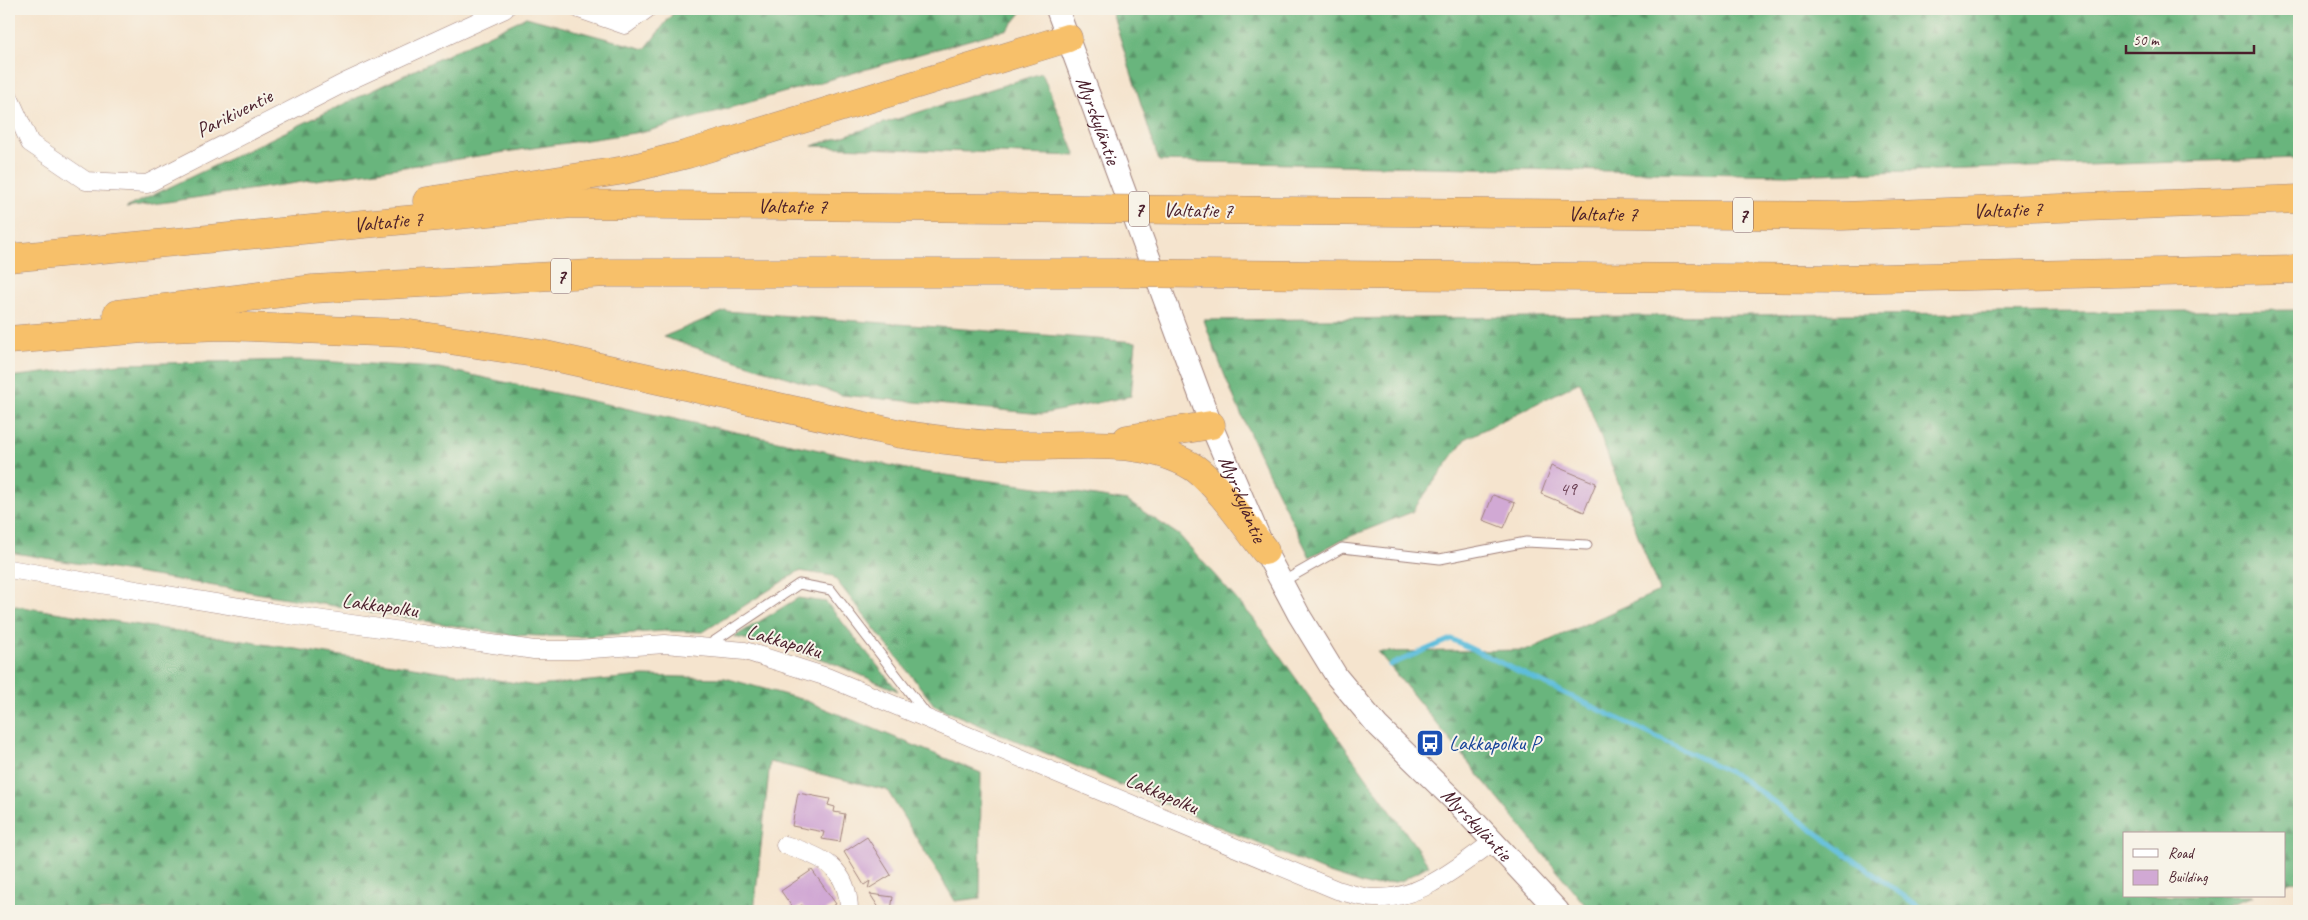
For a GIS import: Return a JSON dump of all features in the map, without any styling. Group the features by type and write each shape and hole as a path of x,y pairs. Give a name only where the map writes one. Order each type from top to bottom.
{"highway":[{"path":"249,234 361,211 625,170 688,154 1068,38"},
{"name":"Valtatie 7","path":"9,258 572,204 1842,216 2299,199"},
{"name":"7","path":"9,327 313,289 608,273 1116,273 1838,279 2299,269"},
{"path":"9,340 143,329 222,326 404,333 541,354 901,434 990,445 1094,444 1158,451 1194,468 1219,492 1265,551"},
{"path":"1094,444 1211,425"}],"street":[{"name":"Parikiventie","path":"9,97 30,143 86,181 147,184 344,83 505,9"},
{"path":"579,9 625,25 647,9"},
{"name":"Myrskyläntie","path":"1057,9 1211,425 1265,551 1282,582 1328,661 1348,691 1377,725 1494,841 1558,911"},
{"name":"Lakkapolku","path":"9,570 282,614 534,650 577,650 665,644 706,646 745,651 827,677 1337,890 1374,898 1412,894 1458,867 1494,841"},
{"path":"785,845 812,853 830,864 843,879 849,895 849,911"}],"lane":[{"path":"1282,582 1342,548 1440,559 1526,542 1587,545"},
{"path":"706,646 799,584 831,590 930,719"}],"green space":[{"path":"674,9 1024,9 1008,29 648,131 126,208 526,17 645,49 674,12"},
{"path":"1111,9 2299,9 2299,158 1786,175 1159,161"},
{"path":"1042,73 1076,156 812,146"},
{"path":"2299,310 2299,880 2286,884 2286,832 2123,832 2123,898 2247,898 2211,911 1590,911 1378,652 1528,650 1659,591 1580,382 1465,439 1412,512 1341,540 1310,557 1240,411 1204,320"},
{"path":"725,311 1136,342 1131,396 1042,414 842,395 663,337"},
{"path":"299,360 439,368 916,471 1127,501 1179,535 1253,618 1429,865 1401,881 1369,886 1323,871 935,706 833,576 799,571 703,632 664,631 577,637 510,635 9,552 9,377 120,364"},
{"path":"798,598 826,602 898,691 828,661 772,644 734,637"},
{"path":"9,605 536,686 643,676 725,678 804,700 981,773 980,898 955,901 887,790 770,762 754,911 9,911"}],"building":[{"path":"1552,465 1596,483 1584,512 1541,494"},
{"path":"1493,495 1515,503 1504,528 1483,520"},
{"path":"798,793 830,799 828,805 835,807 834,812 845,814 840,842 822,839 824,832 792,826"},
{"path":"867,837 891,875 868,889 870,881 864,885 844,852"},
{"path":"812,870 836,904 825,911 806,911 802,905 794,910 781,891"},
{"path":"870,894 893,897 891,911 881,911"}],"waterway":[{"path":"1390,665 1451,639 1738,776 1908,899"},
{"path":"1909,900 1925,911"}],"place":[{"name":"Lakkapolku P","path":"1430,743"}]}
